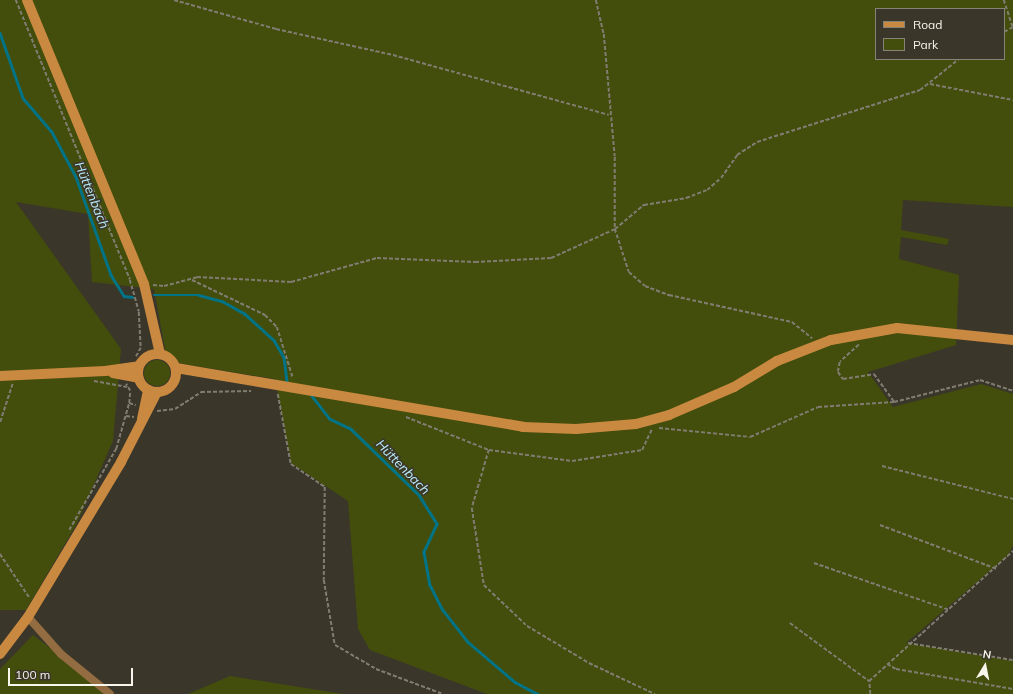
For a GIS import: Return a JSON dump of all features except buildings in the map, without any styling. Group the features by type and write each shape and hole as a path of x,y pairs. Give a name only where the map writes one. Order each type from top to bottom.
{"street":[{"path":"27,0 144,284 155,354 176,373 213,375 275,390 294,387 522,427 576,429 636,424 669,416 815,345 897,328 1013,340"},
{"path":"0,376 128,372 155,354"},
{"path":"138,378 139,366"},
{"path":"128,372 138,378 152,391"},
{"path":"152,391 168,389 176,373"},
{"path":"0,654 28,617 141,423 152,391"},
{"path":"28,617 61,654 110,694"}],"path":[{"path":"16,0 130,280 139,312 141,348 128,372 129,403 116,449 66,535"},
{"path":"174,0 276,29 393,55 609,115"},
{"path":"596,0 604,34 609,115 615,157 615,228 629,272 645,286 670,295 792,322 810,336 815,345"},
{"path":"1004,0 1013,27"},
{"path":"144,284 164,286 192,280 291,282 377,258 475,262 551,258 615,228 644,205 694,196 707,190 721,178 737,155 767,138 892,100 930,84 958,60"},
{"path":"930,84 1013,100"},
{"path":"192,280 265,315 277,327 294,387"},
{"path":"856,340 860,347 840,362 838,372 843,379 874,374 894,402"},
{"path":"647,426 654,424 653,427 750,437 818,407 894,402 980,380 1013,391"},
{"path":"0,422 12,382"},
{"path":"129,403 162,413 201,392 216,389 258,391"},
{"path":"275,390 285,394"},
{"path":"275,390 291,464 325,487 324,580 335,645 376,669 443,694"},
{"path":"418,416 402,415 489,450 572,461 642,450 653,427"},
{"path":"489,450 472,508 484,585 527,626 589,663 655,694"},
{"path":"882,466 1013,500"},
{"path":"880,525 997,569"},
{"path":"869,681 908,643 950,610 997,569 1013,551"},
{"path":"0,554 29,598"},
{"path":"814,563 950,610"},
{"path":"26,603 33,591"},
{"path":"790,624 869,681 870,694"},
{"path":"908,643 1013,660"},
{"path":"887,664 896,669 1013,689"}],"green space":[{"path":"0,0 1013,0 1013,207 903,200 901,230 949,239 947,245 901,237 899,259 959,275 956,345 868,372 893,407 981,384 1013,394 1013,546 1007,556 906,643 1013,661 1013,694 487,694 370,650 358,629 348,501 291,463 275,379 177,363 166,354 154,289 92,282 88,214 16,202 121,349 113,441 76,525 26,610 0,610"},
{"path":"157,360 166,364 170,373 166,382 157,386 148,382 144,373 148,364"},
{"path":"33,635 108,694 0,694 0,669"},
{"path":"230,676 343,694 188,694"}],"waterway":[{"name":"Hüttenbach","path":"0,33 23,98 52,132 76,177 111,275 124,296 132,297"},
{"name":"Hüttenbach","path":"154,295 199,295 222,301 245,314 274,340 284,357 287,383"},
{"name":"Hüttenbach","path":"312,396 330,419 351,429 419,495 437,524 424,552 430,585 443,610 468,642 515,682 538,694"}]}
